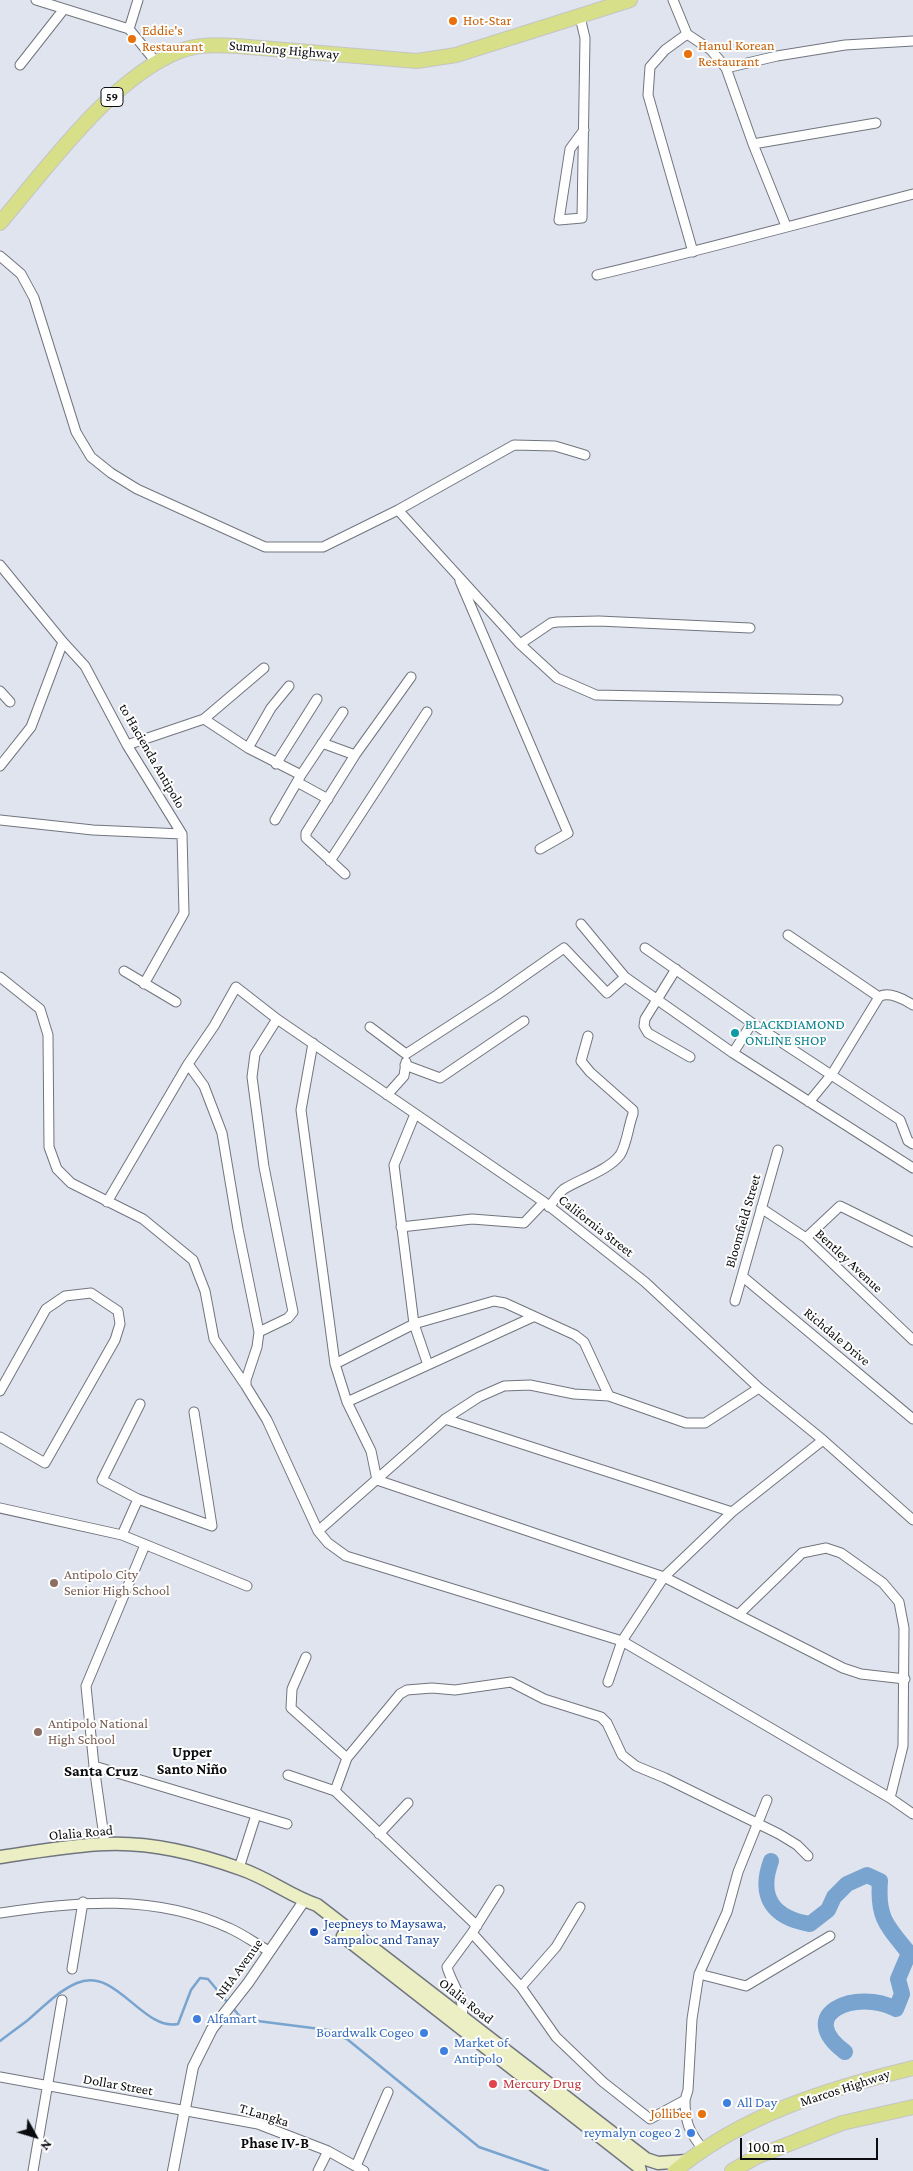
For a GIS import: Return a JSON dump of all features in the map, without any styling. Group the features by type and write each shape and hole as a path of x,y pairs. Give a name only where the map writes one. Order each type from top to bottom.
{"main road":[{"name":"Sumulong Highway","path":"0,223 76,134 111,97 136,75 156,62 181,51 207,45 264,47 417,61 456,55 626,1"},
{"name":"Olalia Road","path":"0,1857 106,1844 138,1844 183,1852 261,1876 304,1901 312,1912 322,1920 646,2159 658,2163 686,2161"},
{"name":"Olalia Road","path":"460,2021 639,2167 640,2171"},
{"name":"Marcos Highway","path":"675,2171 686,2161 719,2139 767,2116 823,2092 913,2068"},
{"path":"732,2171 756,2157 842,2123 913,2106"}],"street":[{"path":"36,0 129,29 156,62"},
{"path":"129,29 138,0"},
{"path":"673,0 687,34 711,50 726,68 753,144 786,226"},
{"path":"20,65 64,9"},
{"path":"580,17 585,38 584,130 582,218 559,220 570,149 584,130"},
{"path":"687,34 665,50 650,67 648,95 693,252"},
{"path":"726,68 777,56 845,45 913,41"},
{"path":"753,144 876,123"},
{"path":"598,275 913,194"},
{"path":"0,256 21,274 34,298 76,432 91,457 111,473 138,489 265,546 322,547 398,510 514,445 555,446 585,455"},
{"path":"398,510 520,644 557,678 596,695 838,700"},
{"name":"to Hacienda Antipolo","path":"0,565 85,666 127,745 182,834"},
{"path":"457,574 568,833 540,848"},
{"path":"520,644 551,623 556,622 600,621 750,628"},
{"path":"0,766 31,727 63,642"},
{"path":"127,745 204,718 264,668"},
{"path":"345,874 306,838 306,833 355,755 411,678"},
{"path":"248,748 271,708 289,686"},
{"path":"0,691 10,702"},
{"path":"276,764 317,699"},
{"path":"275,820 299,778 343,712"},
{"path":"330,861 428,712"},
{"path":"204,718 248,748 299,778 328,799"},
{"path":"322,743 355,755"},
{"path":"0,820 93,830 182,834 184,913 144,984"},
{"path":"581,924 625,977 656,1001 733,1053 913,1168"},
{"path":"788,935 879,997"},
{"path":"406,1054 497,995 564,948 607,993 625,977"},
{"path":"645,948 752,1023 900,1120 908,1141 913,1144"},
{"path":"676,969 645,1019 645,1030 690,1057"},
{"path":"124,971 176,1002"},
{"path":"0,977 40,1009 48,1035 50,1147 56,1170 71,1183 143,1219 193,1260 205,1291 214,1339 267,1420 318,1531 328,1543 346,1556 622,1641 890,1798 913,1814"},
{"name":"California Street","path":"188,1064 214,1026 236,987 276,1019 547,1204 645,1282 759,1388 823,1440 913,1520"},
{"path":"809,1102 832,1074 879,997 883,994 892,996 913,1005"},
{"path":"259,1332 288,1318 293,1312 264,1167 252,1077 255,1054 276,1019"},
{"path":"405,1065 440,1078 524,1021"},
{"path":"733,1053 752,1023"},
{"path":"370,1027 406,1054"},
{"path":"401,1227 472,1219 524,1223 566,1188 582,1181 617,1159 622,1152 633,1110 590,1072 581,1061 588,1036"},
{"path":"313,1043 301,1110 335,1364 347,1402 371,1451 377,1480"},
{"path":"387,1095 404,1076 406,1054"},
{"path":"107,1202 188,1064 204,1086 222,1133 238,1229 259,1332 257,1347 246,1380 246,1386"},
{"path":"416,1114 394,1166 414,1324 428,1365"},
{"name":"Bloomfield Street","path":"735,1301 778,1150"},
{"path":"806,1238 840,1206 913,1242"},
{"name":"Bentley Avenue","path":"762,1208 806,1238 913,1340"},
{"name":"Richdale Drive","path":"742,1276 913,1419"},
{"path":"0,1391 46,1309 65,1296 91,1293 118,1311 120,1324 116,1340 45,1463 0,1437"},
{"path":"335,1364 414,1324 494,1301 505,1303 575,1335 584,1342 609,1396"},
{"path":"347,1402 533,1317"},
{"path":"318,1531 445,1419 479,1398 504,1386 530,1385 574,1394 609,1396 686,1423 705,1423 759,1388"},
{"path":"140,1404 102,1480 138,1499 212,1526 194,1412"},
{"path":"445,1419 732,1512"},
{"path":"608,1682 622,1641 664,1577 732,1512 823,1440"},
{"path":"377,1480 664,1577 843,1668 861,1674 905,1679"},
{"path":"122,1535 138,1499"},
{"path":"0,1508 122,1535 246,1586"},
{"path":"106,1844 94,1766 86,1686 145,1545"},
{"path":"739,1614 802,1552 826,1548 841,1553 883,1583 899,1602 904,1628 903,1746 890,1798"},
{"path":"306,1657 292,1689 291,1708 347,1758"},
{"path":"335,1791 347,1758 400,1694 407,1690 432,1688 455,1690 511,1682 544,1699 601,1717 607,1723 622,1756 636,1766 665,1778 787,1838 808,1856"},
{"path":"94,1766 287,1824"},
{"path":"288,1775 335,1791 379,1834 475,1930 521,1987 556,2037 602,2082 650,2119 685,2100"},
{"path":"703,2150 691,2134 685,2117 692,2019 699,1974 727,1912 738,1872 767,1800"},
{"path":"379,1834 408,1803"},
{"path":"239,1868 256,1815"},
{"path":"460,2021 462,2003 447,1967 475,1930 500,1890"},
{"name":"NHA Avenue","path":"173,2171 193,2067 212,2029 304,1901"},
{"path":"72,1969 83,1902"},
{"path":"0,1913 83,1902 137,1903 190,1912 230,1928 269,1951"},
{"path":"521,1987 556,1947 580,1907"},
{"path":"699,1974 746,1986 830,1936"},
{"path":"33,2171 62,2000"},
{"name":"Dollar Street","path":"0,2077 184,2110"},
{"path":"360,2168 388,2092"},
{"name":"T.Langka","path":"184,2110 258,2124 328,2150 360,2168"},
{"path":"318,2171 328,2150"}],"waterway":[{"path":"771,1861 766,1885 772,1904 786,1917 810,1924 828,1910 834,1897 847,1884 867,1875 880,1881 880,1904 885,1921 909,1953 898,1979 902,1994 896,2009 880,2003 849,2003 836,2008 828,2016 826,2026 831,2038 845,2052"},
{"path":"0,2041 63,1990 77,1983 91,1980 104,1983 117,1990 141,2010 165,2024 178,2024 191,1990 200,1978 208,1979 228,2003"},
{"path":"232,2007 242,2019 328,2030 347,2039 479,2147 548,2171"}],"place":[{"name":"Hot-Star","path":"453,21"},
{"name":"Eddie's Restaurant","path":"132,39"},
{"name":"Hanul Korean Restaurant","path":"688,54"},
{"name":"BLACKDIAMOND ONLINE SHOP","path":"735,1033"},
{"name":"Antipolo City Senior High School","path":"54,1583"},
{"name":"Antipolo National High School","path":"38,1732"},
{"name":"Jeepneys to Maysawa, Sampaloc and Tanay","path":"314,1932"},
{"name":"Alfamart","path":"197,2019"},
{"name":"Boardwalk Cogeo","path":"424,2033"},
{"name":"Market of Antipolo","path":"444,2051"},
{"name":"Mercury Drug","path":"493,2084"},
{"name":"All Day","path":"727,2103"},
{"name":"Jollibee","path":"702,2114"},
{"name":"reymalyn cogeo 2","path":"691,2133"}],"district":[{"name":"Upper Santo Niño","path":"192,1760"},
{"name":"Santa Cruz","path":"101,1771"},
{"name":"Phase IV-B","path":"275,2143"}]}
